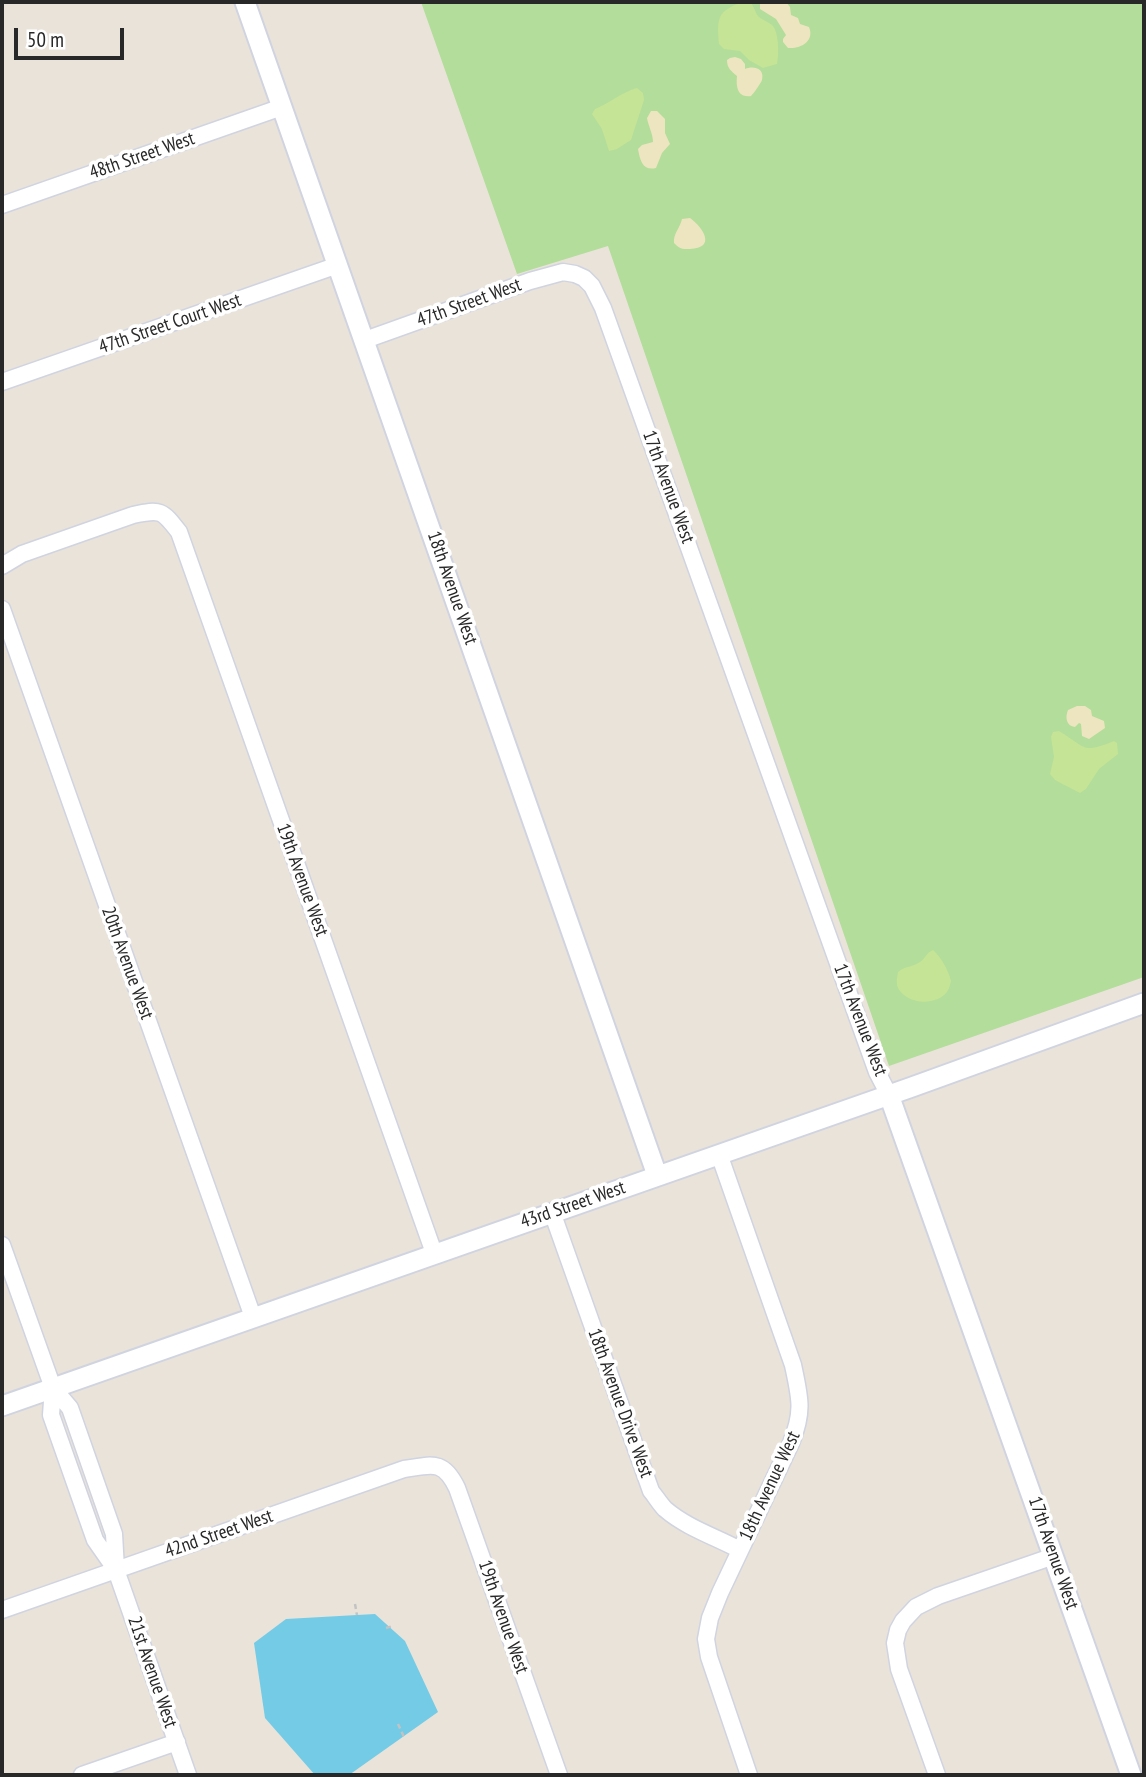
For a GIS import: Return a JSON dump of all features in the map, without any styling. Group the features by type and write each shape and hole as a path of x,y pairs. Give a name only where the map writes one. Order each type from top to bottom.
{"street":[{"name":"18th Avenue West","path":"245,2 657,1175"},
{"name":"48th Street West","path":"2,205 282,107"},
{"name":"47th Street Court West","path":"2,382 338,265"},
{"name":"47th Street West","path":"365,340 530,281 563,272 575,274"},
{"name":"17th Avenue West","path":"575,274 592,286 603,308 877,1072 889,1095 1131,1775"},
{"name":"19th Avenue West","path":"2,566 22,554 133,514 153,511 162,513 179,532 434,1253"},
{"name":"20th Avenue West","path":"2,609 253,1317"},
{"name":"43rd Street West","path":"2,1406 1144,1003"},
{"name":"18th Avenue West","path":"719,1154 793,1365 801,1402 799,1424 710,1618 706,1639 712,1669 749,1775"},
{"name":"18th Avenue Drive West","path":"552,1212 651,1491 664,1508 692,1527 740,1550"},
{"name":"21st Avenue West","path":"2,1245 53,1388 70,1408 114,1534 116,1570 188,1775"},
{"name":"19th Avenue West","path":"438,1466 450,1474 457,1488 559,1775"},
{"name":"42nd Street West","path":"2,1610 404,1469 438,1466"},
{"path":"937,1775 899,1669 895,1643 898,1630 916,1607 939,1596 1054,1556"},
{"path":"82,1775 177,1742"}],"path":[{"path":"355,1604 358,1615"},
{"path":"386,1628 393,1626"},
{"path":"398,1724 404,1737"}],"green space":[{"path":"421,2 1144,2 1144,977 889,1066 608,246 517,274"},
{"path":"742,2 750,2 758,16 773,26 777,39 777,64 763,68 740,51 724,49 719,44 720,17 728,9"},
{"path":"637,88 643,93 644,100 631,140 609,151 602,129 592,114 595,109"},
{"path":"1059,731 1085,747 1096,747 1114,741 1117,743 1118,754 1099,769 1086,789 1080,793 1055,780 1050,774 1054,757 1051,737 1053,732"},
{"path":"933,950 942,960 950,977 948,991 936,1000 922,1002 908,998 898,988 898,972 920,962"}],"sand":[{"path":"760,2 786,2 791,15 798,18 800,24 809,27 810,36 806,43 788,48 783,42 786,35 776,19 760,9"},
{"path":"735,57 741,59 745,69 754,68 762,72 761,81 751,96 743,95 737,87 737,76 731,71 727,60"},
{"path":"651,111 657,111 665,119 665,133 670,144 662,153 656,168 652,169 643,164 638,149 653,142 647,118"},
{"path":"690,218 700,227 705,241 698,248 681,248 674,243 675,237 682,219"},
{"path":"1085,706 1091,710 1092,716 1104,721 1105,728 1089,739 1082,736 1081,724 1072,726 1067,718 1068,710"}],"water":[{"path":"375,1614 405,1641 438,1712 349,1775 315,1775 265,1718 254,1643 286,1619"}]}
